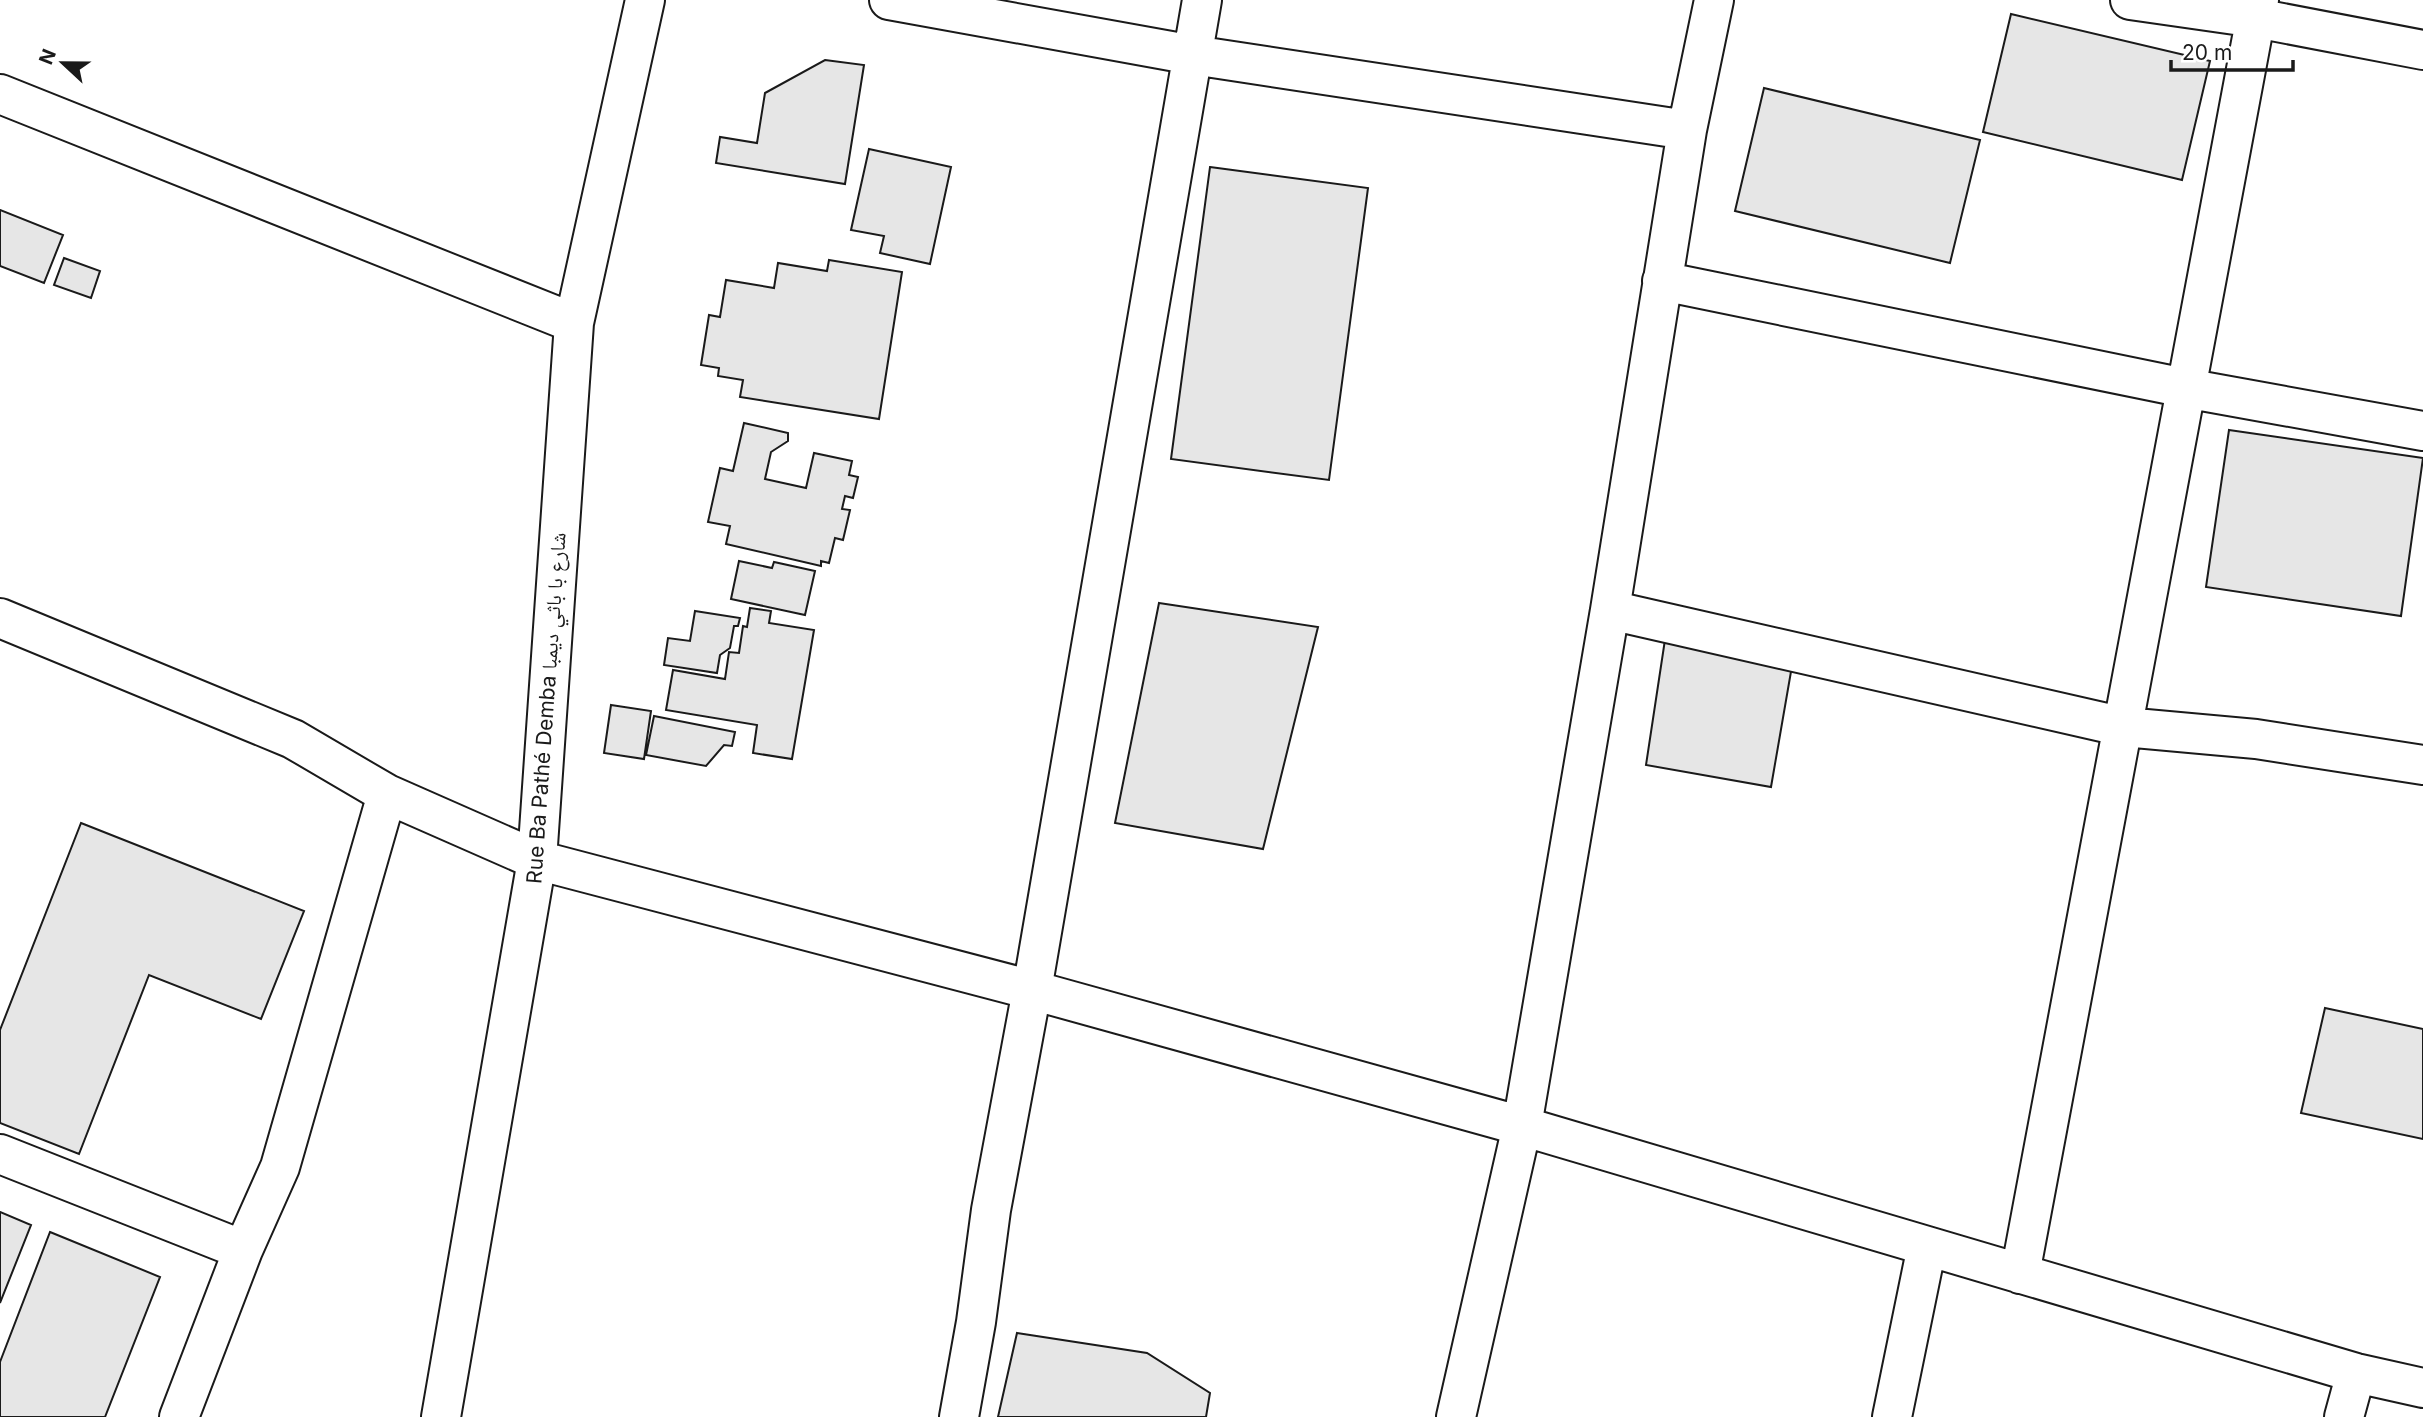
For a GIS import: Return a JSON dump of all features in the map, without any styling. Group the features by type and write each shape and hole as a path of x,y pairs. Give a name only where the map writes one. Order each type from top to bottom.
{"street":[{"name":"Rue Ba Pathé Demba شارع با باثي ديمبا","path":"441,1417 537,860 573,323 645,0"},
{"path":"889,0 1193,55 1687,130"},
{"path":"959,1417 976,1322 991,1210 1032,990 1202,0"},
{"path":"1456,1417 1522,1126 1610,610 1687,130 1714,0"},
{"path":"2130,0 2257,9 2423,50"},
{"path":"2021,1274 2257,9"},
{"path":"0,94 573,323"},
{"path":"1662,281 2185,388 2423,430"},
{"path":"1610,610 2124,727 2256,739 2423,765"},
{"path":"0,618 293,739 387,794 537,860 1032,990 1522,1126 2356,1373 2423,1388"},
{"path":"179,1417 243,1250 280,1167 387,794"},
{"path":"0,1154 243,1250"},
{"path":"1892,1417 1927,1246"},
{"path":"2344,1417 2356,1373"}],"building":[{"path":"2011,14 2210,61 2182,180 1983,132"},
{"path":"825,60 864,65 845,184 716,163 720,137 757,143 765,93"},
{"path":"1764,88 1980,140 1950,263 1735,211"},
{"path":"869,149 951,167 930,264 880,253 884,236 851,230"},
{"path":"1210,167 1368,188 1329,480 1171,459"},
{"path":"0,210 63,235 44,283 0,266"},
{"path":"64,258 100,271 91,298 54,285"},
{"path":"829,260 902,272 879,419 740,397 743,380 718,376 719,368 701,365 709,315 720,317 726,280 774,288 778,263 827,271"},
{"path":"744,423 788,433 788,441 771,452 765,479 806,488 814,453 852,461 849,475 858,477 853,498 845,496 842,509 850,510 843,540 835,538 829,563 821,561 821,566 726,544 730,526 708,522 720,468 733,471"},
{"path":"2229,430 2423,458 2401,616 2206,587"},
{"path":"739,561 772,568 774,562 815,571 805,615 731,599"},
{"path":"1159,603 1318,627 1263,849 1115,823"},
{"path":"750,608 771,611 769,623 814,630 792,759 753,753 757,725 666,710 673,670 725,679 729,652 739,653 743,626 747,627"},
{"path":"695,611 740,618 738,626 734,626 730,648 720,655 717,673 664,665 668,638 690,641"},
{"path":"1666,633 1793,660 1771,787 1646,765"},
{"path":"611,705 651,711 644,759 604,753"},
{"path":"654,716 735,732 732,746 724,745 706,766 646,755"},
{"path":"81,823 304,911 261,1019 149,975 79,1154 0,1123 0,1030"},
{"path":"2325,1008 2423,1029 2423,1139 2301,1113"},
{"path":"0,1212 31,1225 0,1303"},
{"path":"50,1232 160,1277 105,1417 0,1417 0,1362"},
{"path":"1017,1333 1147,1353 1210,1393 1206,1417 998,1417"}]}
